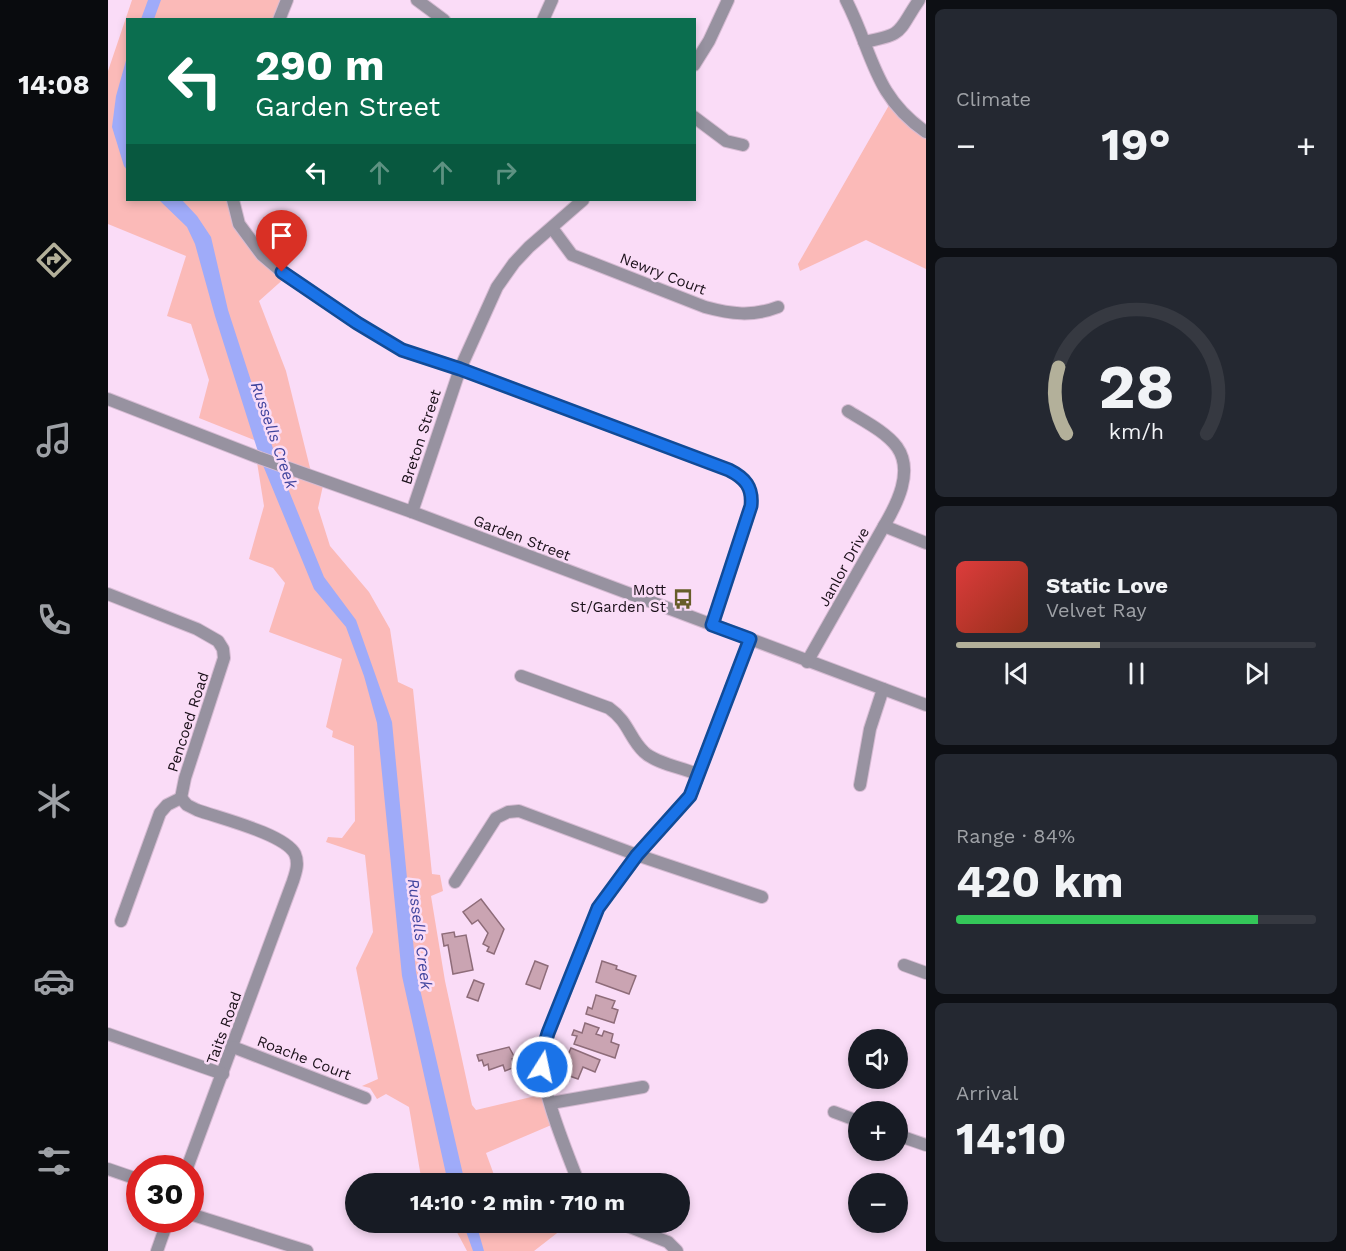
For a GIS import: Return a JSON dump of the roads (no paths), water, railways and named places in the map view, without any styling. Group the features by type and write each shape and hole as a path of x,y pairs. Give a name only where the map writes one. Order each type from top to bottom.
{"street":[{"path":"280,18 287,0"},
{"path":"417,0 441,18"},
{"path":"544,18 552,0"},
{"path":"696,62 709,41 728,0"},
{"path":"846,0 857,22 873,69 885,91 909,120 926,132"},
{"path":"864,42 891,37 900,30 919,0"},
{"path":"696,118 726,141 743,145"},
{"path":"233,201 239,224 247,238 262,255 282,272 357,323 402,350 460,369 729,470 746,482 750,487 752,497 712,625"},
{"name":"Breton Street","path":"412,512 460,369 497,287 529,247 581,201"},
{"name":"Newry Court","path":"552,228 572,255 705,306 724,312 746,313 761,313 778,307"},
{"name":"Garden Street","path":"108,399 926,705"},
{"path":"848,411 898,448 904,467 896,507 884,526"},
{"name":"Janlor Drive","path":"807,662 884,526 926,543"},
{"name":"Pencoed Road","path":"108,594 197,629 218,641 223,648 224,658 184,778 181,798"},
{"path":"575,1173 551,1103 542,1067 543,1050 548,1033 598,908 637,855 690,796 750,639"},
{"path":"521,676 609,708 620,716 643,751 651,757 697,774"},
{"path":"860,785 870,729 884,689"},
{"path":"121,921 160,813 167,805 181,798"},
{"name":"Taits Road","path":"181,798 197,810 274,837 290,846 297,861 293,881 192,1155"},
{"path":"455,882 496,818 508,812 519,811 637,855 762,897"},
{"path":"904,965 926,973"},
{"path":"108,1034 223,1074"},
{"name":"Roache Court","path":"233,1047 365,1098"},
{"path":"551,1103 643,1087"},
{"path":"834,1112 848,1117"},
{"path":"908,1139 926,1145"},
{"path":"108,1169 126,1175"},
{"path":"204,1218 306,1251"},
{"path":"156,1251 163,1233"},
{"path":"645,1233 668,1242 677,1251"}],"water":[{"path":"148,0 161,0 154,18 141,18"},
{"path":"126,61 126,169 112,127 116,96"},
{"path":"160,201 183,201 197,216 211,237 228,310 278,464 324,577 356,620 392,722 416,972 463,1173 446,1173 402,976 377,723 364,676 346,627 314,589 260,458 195,244 187,227"},
{"path":"467,1233 479,1233 484,1251 473,1251"}],"place":[{"name":"Mott St/Garden St","path":"683,599"}],"water label":[{"name":"Russells Creek","path":"274,435"},
{"name":"Russells Creek","path":"420,934"}]}
